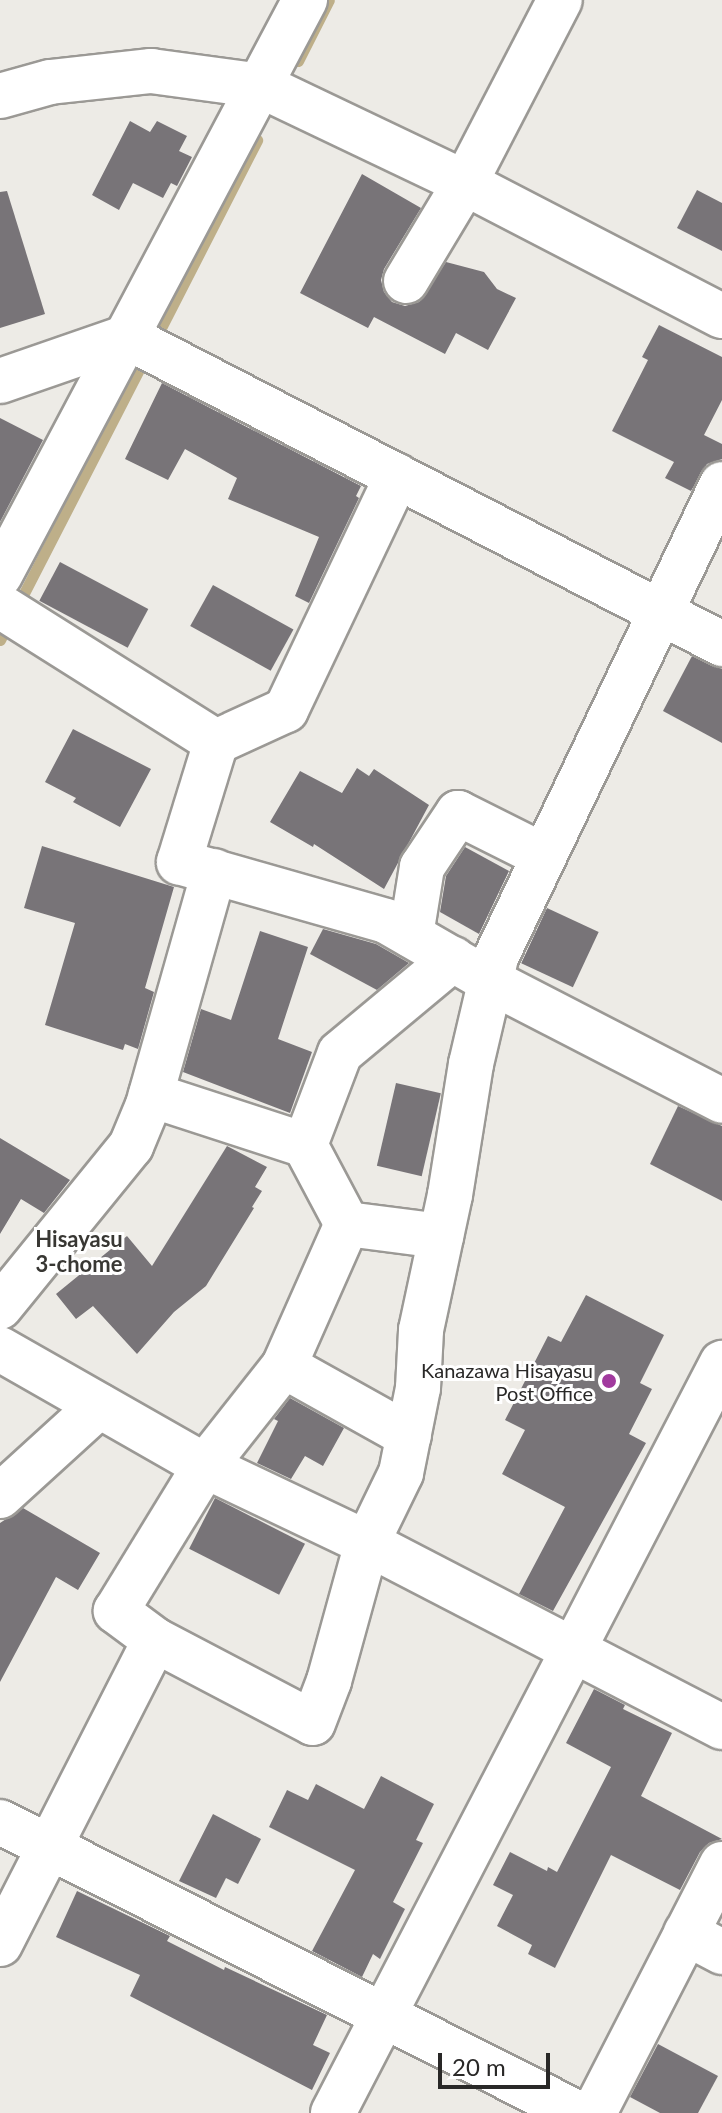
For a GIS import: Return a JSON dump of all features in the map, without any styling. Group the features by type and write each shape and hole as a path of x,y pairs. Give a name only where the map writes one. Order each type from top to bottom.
{"street":[{"path":"0,575 305,0"},
{"path":"406,281 465,183 560,0"},
{"path":"0,96 50,82 151,71 262,86 465,183 722,316"},
{"path":"0,381 127,337 722,644"},
{"path":"397,476 286,710 216,742 179,862 386,921 490,981 722,1101"},
{"path":"347,1224 284,1366 205,1466 116,1611 155,1640 313,1723 329,1681 367,1543 401,1473 418,1388 421,1330 471,1064 496,957 722,484"},
{"path":"0,606 216,742"},
{"path":"411,935 422,867 458,813 544,856"},
{"path":"0,1307 131,1146 151,1095 214,871"},
{"path":"305,1145 340,1053 453,959"},
{"path":"151,1095 305,1145 347,1224"},
{"path":"347,1224 441,1236"},
{"path":"0,1349 205,1466 367,1543 722,1727"},
{"path":"333,2113 722,1363"},
{"path":"284,1366 409,1436"},
{"path":"0,1496 99,1406"},
{"path":"0,1944 155,1640"},
{"path":"0,1822 577,2113"},
{"path":"594,2113 704,1943 722,1864"}],"building":[{"path":"130,121 150,132 157,121 187,136 179,151 192,157 177,186 171,183 163,198 133,183 119,210 92,195"},
{"path":"362,174 421,208 384,269 381,280 384,292 392,302 405,306 419,302 446,262 484,272 497,289 516,298 488,350 456,333 445,354 374,317 368,328 300,293"},
{"path":"697,190 722,203 722,251 677,228"},
{"path":"7,191 45,314 0,328 0,192"},
{"path":"659,325 722,357 722,400 704,435 722,444 722,459 707,464 691,491 665,478 674,462 612,431 648,360 642,357"},
{"path":"162,383 361,486 356,496 359,498 309,603 295,596 319,537 228,499 237,478 185,449 168,480 125,459"},
{"path":"0,418 43,440 0,522"},
{"path":"60,562 148,609 128,648 39,601"},
{"path":"213,585 293,630 271,671 190,626"},
{"path":"692,656 722,669 722,743 663,711"},
{"path":"73,729 151,769 120,827 73,802 76,798 45,782"},
{"path":"357,768 369,776 374,769 429,805 384,889 314,844 313,847 270,822 300,771 342,793"},
{"path":"42,846 174,887 145,988 154,992 138,1049 125,1044 123,1050 45,1025 75,923 24,908"},
{"path":"465,847 509,871 479,934 440,912 446,876"},
{"path":"547,908 599,932 573,987 521,963"},
{"path":"323,929 376,944 409,963 377,990 310,954"},
{"path":"260,931 308,947 278,1039 312,1052 290,1113 183,1072 201,1009 231,1020"},
{"path":"396,1083 441,1093 422,1176 377,1166"},
{"path":"678,1106 722,1126 722,1201 650,1164"},
{"path":"0,1138 70,1180 44,1213 21,1199 0,1234"},
{"path":"227,1146 267,1167 255,1187 262,1191 254,1208 206,1286 174,1312 137,1354 93,1306 76,1319 56,1294 127,1236 152,1266"},
{"path":"586,1295 664,1335 640,1383 652,1389 629,1434 646,1443 553,1611 519,1594 565,1507 502,1474 525,1430 505,1420 548,1336 561,1342"},
{"path":"290,1398 344,1428 323,1466 305,1456 291,1479 257,1463 278,1421 274,1419"},
{"path":"215,1498 305,1544 279,1595 189,1549"},
{"path":"23,1508 100,1553 78,1590 56,1577 0,1682 0,1523"},
{"path":"594,1689 625,1705 623,1709 672,1733 641,1796 722,1839 709,1843 700,1852 680,1890 611,1855 555,1968 528,1954 532,1945 497,1926 513,1895 493,1885 510,1852 547,1871 548,1867 557,1872 611,1767 566,1743"},
{"path":"381,1776 434,1804 416,1840 423,1843 393,1902 405,1909 380,1959 373,1954 362,1977 312,1951 355,1870 269,1827 287,1790 308,1800 316,1784 364,1809"},
{"path":"213,1814 261,1839 238,1884 226,1878 216,1898 179,1881"},
{"path":"77,1891 170,1936 167,1941 224,1970 225,1967 327,2015 313,2045 330,2053 312,2090 130,1996 140,1975 56,1937"},
{"path":"658,2044 718,2076 698,2113 660,2113 630,2097"}],"waterway":[{"path":"298,61 329,0"},
{"path":"162,326 257,140"},
{"path":"19,603 143,362"},
{"path":"0,640 3,634"}],"place":[{"name":"Kanazawa Hisayasu Post Office","path":"609,1381"}],"district":[{"name":"Hisayasu 3-chome","path":"79,1250"}]}
